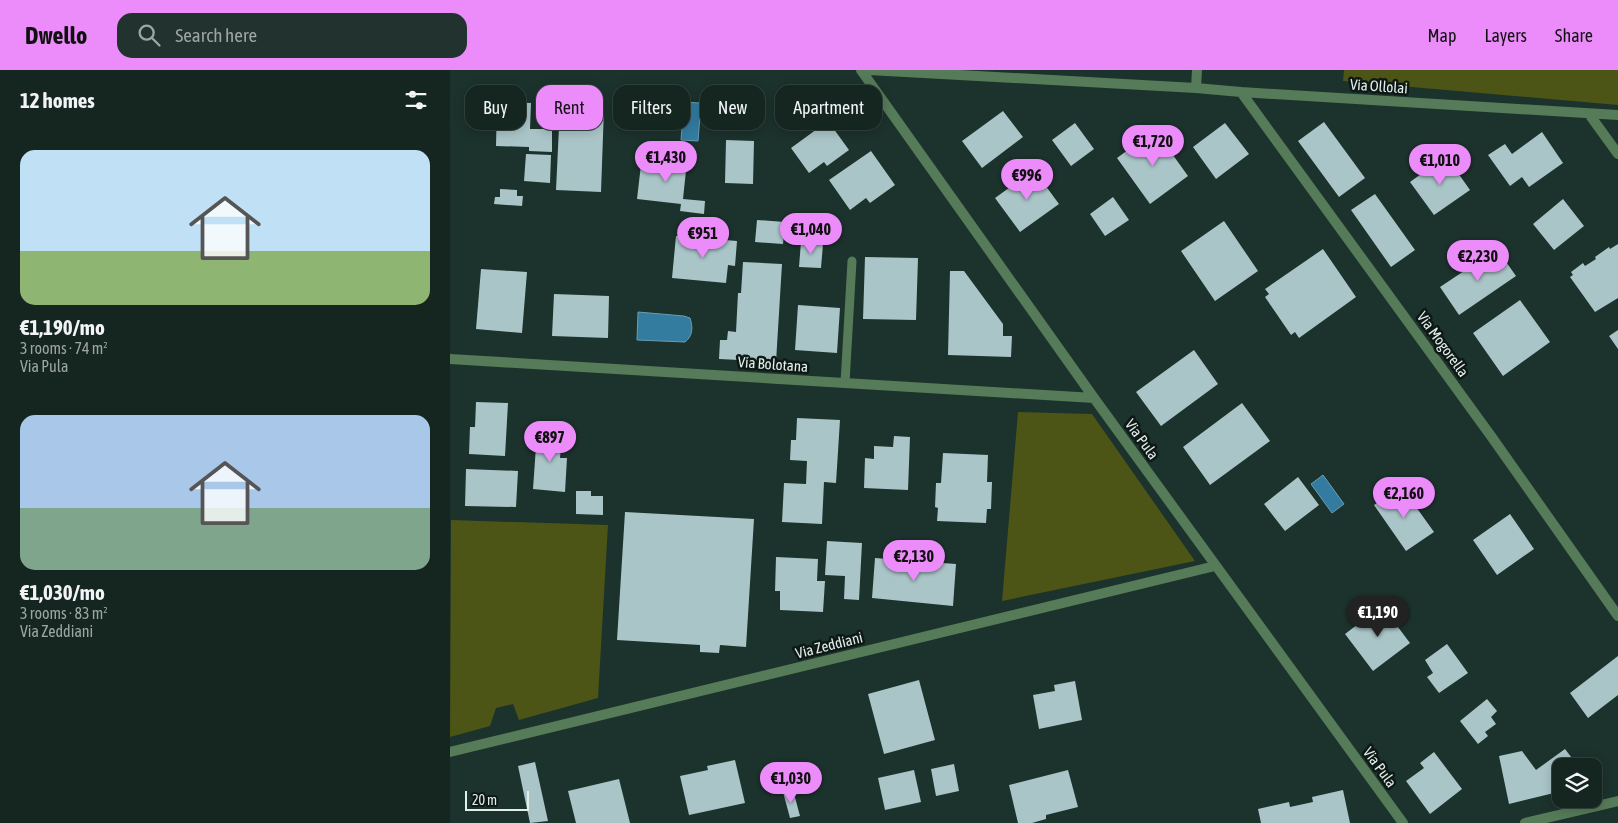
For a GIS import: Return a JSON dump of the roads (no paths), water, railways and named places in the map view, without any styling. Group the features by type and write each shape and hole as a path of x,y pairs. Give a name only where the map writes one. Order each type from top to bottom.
{"street":[{"name":"Via Pula","path":"860,70 1215,566 1403,823"},
{"name":"Via Ollolai","path":"869,70 1196,88 1618,115"},
{"path":"1196,88 1197,70"},
{"name":"Via Mogorella","path":"1241,92 1491,436 1618,616"},
{"path":"1589,114 1618,154"},
{"name":"Via Bolotana","path":"450,359 1094,398"},
{"name":"Via Zeddiani","path":"450,752 1215,566"},
{"path":"1525,823 1618,800"}],"lane":[{"path":"845,383 852,261"}],"water":[{"path":"690,102 700,103 698,141 681,140 682,130 690,130"},
{"path":"638,312 690,318 691,334 685,342 637,340"},
{"path":"1323,475 1344,504 1332,513 1311,484"}]}
